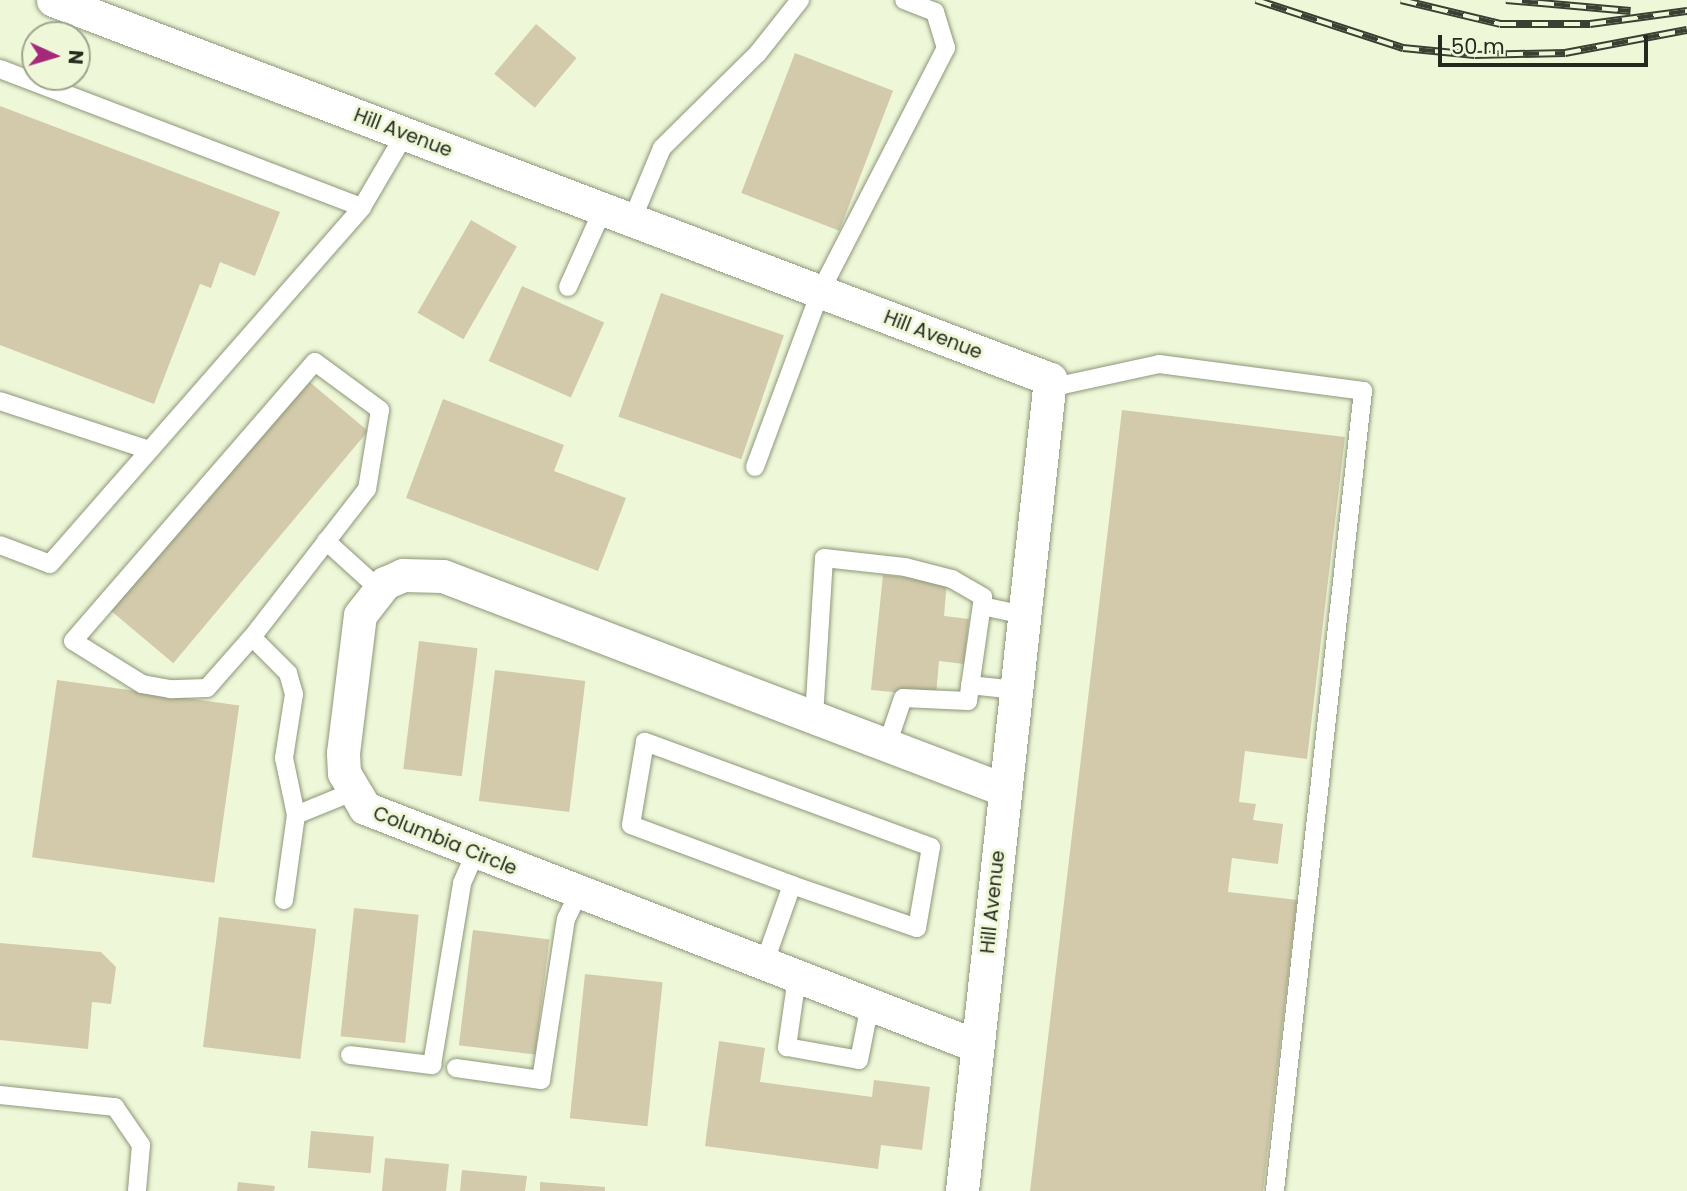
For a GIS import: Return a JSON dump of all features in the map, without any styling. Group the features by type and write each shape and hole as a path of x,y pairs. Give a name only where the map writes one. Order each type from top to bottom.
{"street":[{"name":"Hill Avenue","path":"53,0 1050,379 962,1191"},
{"path":"379,589 403,575 443,576 1005,790"},
{"name":"Columbia Circle","path":"379,589 360,615 344,753 352,792 382,819 977,1046"}],"lane":[{"path":"568,287 662,148 758,53 800,0"},
{"path":"755,467 820,292 947,48 935,12 904,0"},
{"path":"0,69 362,207"},
{"path":"0,544 50,564 362,207 405,134"},
{"path":"315,362 380,410 367,489 326,541 252,637 207,688 142,684 73,641 315,362"},
{"path":"1049,388 1158,364 1363,391 1275,1191"},
{"path":"0,401 2,397 149,450"},
{"path":"326,541 379,589"},
{"path":"814,717 824,558 951,579 983,597 968,701 903,698 887,745"},
{"path":"982,606 1024,615"},
{"path":"252,637 288,673 294,694 284,758 296,815 284,900"},
{"path":"970,685 1016,690"},
{"path":"645,742 931,847 917,928 792,885 631,825 645,742"},
{"path":"296,815 352,792"},
{"path":"350,1055 432,1066 462,883 475,854"},
{"path":"764,964 792,885"},
{"path":"456,1068 541,1080 566,919 578,894"},
{"path":"797,977 787,1048 859,1060 870,1005"},
{"path":"0,1095 115,1107 141,1145 137,1191"}],"building":[{"path":"536,24 577,58 535,108 494,74"},
{"path":"795,53 893,91 839,231 741,193"},
{"path":"0,106 280,212 255,276 220,262 211,288 200,284 154,404 0,345"},
{"path":"471,220 517,246 463,339 418,313"},
{"path":"522,286 604,323 571,398 489,361"},
{"path":"661,293 784,335 741,459 618,417"},
{"path":"306,379 368,431 173,663 111,611"},
{"path":"443,399 564,445 554,471 626,498 598,571 406,498"},
{"path":"1122,410 1345,437 1307,759 1245,751 1239,802 1256,804 1253,820 1283,824 1278,864 1232,858 1228,892 1297,900 1263,1191 1030,1191"},
{"path":"883,575 947,581 944,616 969,619 964,664 939,661 936,696 871,690"},
{"path":"419,641 478,648 462,776 403,769"},
{"path":"495,670 585,681 569,812 479,801"},
{"path":"57,680 239,706 214,883 32,857"},
{"path":"354,908 419,915 405,1043 341,1036"},
{"path":"219,917 316,929 300,1059 203,1047"},
{"path":"473,930 549,939 535,1055 459,1045"},
{"path":"0,943 101,952 116,967 111,1004 92,1002 88,1049 0,1040"},
{"path":"585,974 663,982 647,1126 570,1118"},
{"path":"719,1041 765,1048 760,1082 872,1097 874,1080 930,1087 922,1150 881,1145 878,1169 705,1146"},
{"path":"311,1131 374,1136 371,1173 308,1168"},
{"path":"385,1158 449,1164 446,1191 382,1191"},
{"path":"462,1170 527,1176 525,1191 460,1191"},
{"path":"238,1182 275,1186 274,1191 237,1191"},
{"path":"540,1182 605,1187 605,1191 540,1191"}],"railway":[{"path":"1256,0 1403,48 1475,55 1565,53 1687,30"},
{"path":"1401,0 1500,24 1590,24 1687,11"},
{"path":"1506,0 1631,11"}]}
